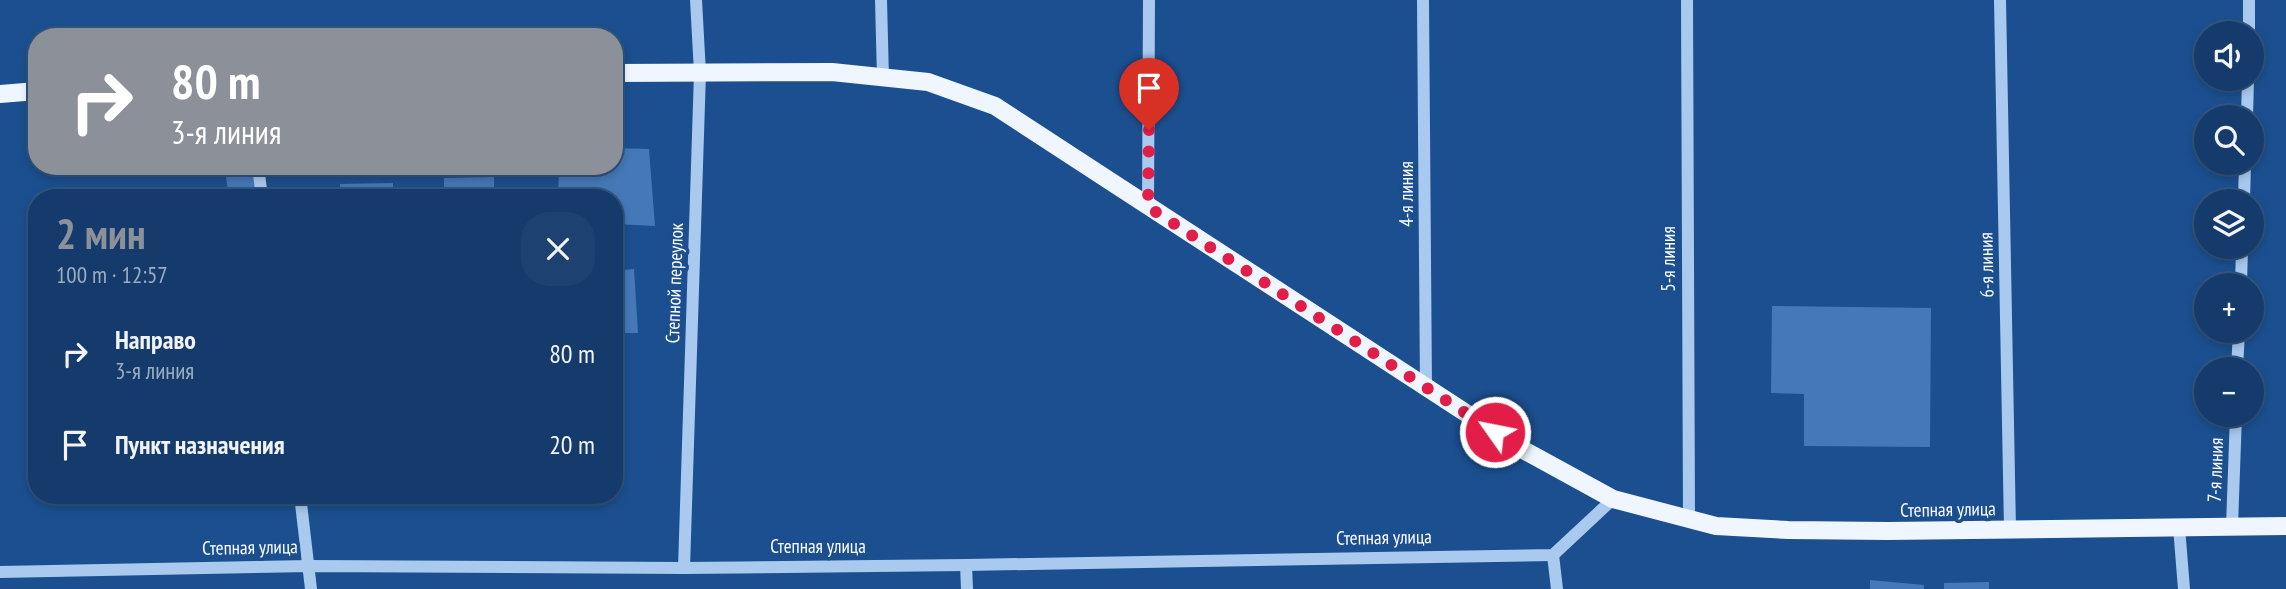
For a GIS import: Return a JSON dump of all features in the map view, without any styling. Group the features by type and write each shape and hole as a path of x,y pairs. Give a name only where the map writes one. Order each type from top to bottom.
{"main road":[{"name":"Степная улица","path":"623,73 832,72 928,82 995,106 1518,447 1614,499 1716,526 1787,530 2286,526"},
{"path":"0,94 28,92"}],"street":[{"name":"Степной переулок","path":"684,568 701,73 696,0"},
{"path":"881,0 883,78"},
{"path":"1148,207 1149,0"},
{"name":"4-я линия","path":"1423,0 1426,388"},
{"name":"5-я линия","path":"1687,0 1689,519"},
{"name":"6-я линия","path":"2000,0 2010,529"},
{"path":"2249,0 2249,21"},
{"name":"7-я линия","path":"2232,526 2236,427"},
{"path":"1557,589 1553,555 1614,499"},
{"path":"301,504 311,589"},
{"path":"2179,527 2184,589"},
{"name":"Степная улица","path":"0,572 310,566 684,568 966,565 1553,555"},
{"path":"966,565 967,589"}],"building":[{"path":"623,148 649,149 655,226 623,224 623,189 558,189 559,175 623,175"},
{"path":"226,175 264,175 265,187 228,189"},
{"path":"494,177 494,189 444,189 444,178"},
{"path":"393,183 393,189 340,189 340,184"},
{"path":"634,269 638,333 623,333 623,270"},
{"path":"1772,306 1931,308 1930,447 1804,446 1804,394 1771,393"},
{"path":"1870,580 1924,585 1924,589 1870,589"},
{"path":"1989,582 1989,589 1944,589 1944,583"}],"route":[{"path":"1149,130 1148,207 1495,432"}]}
